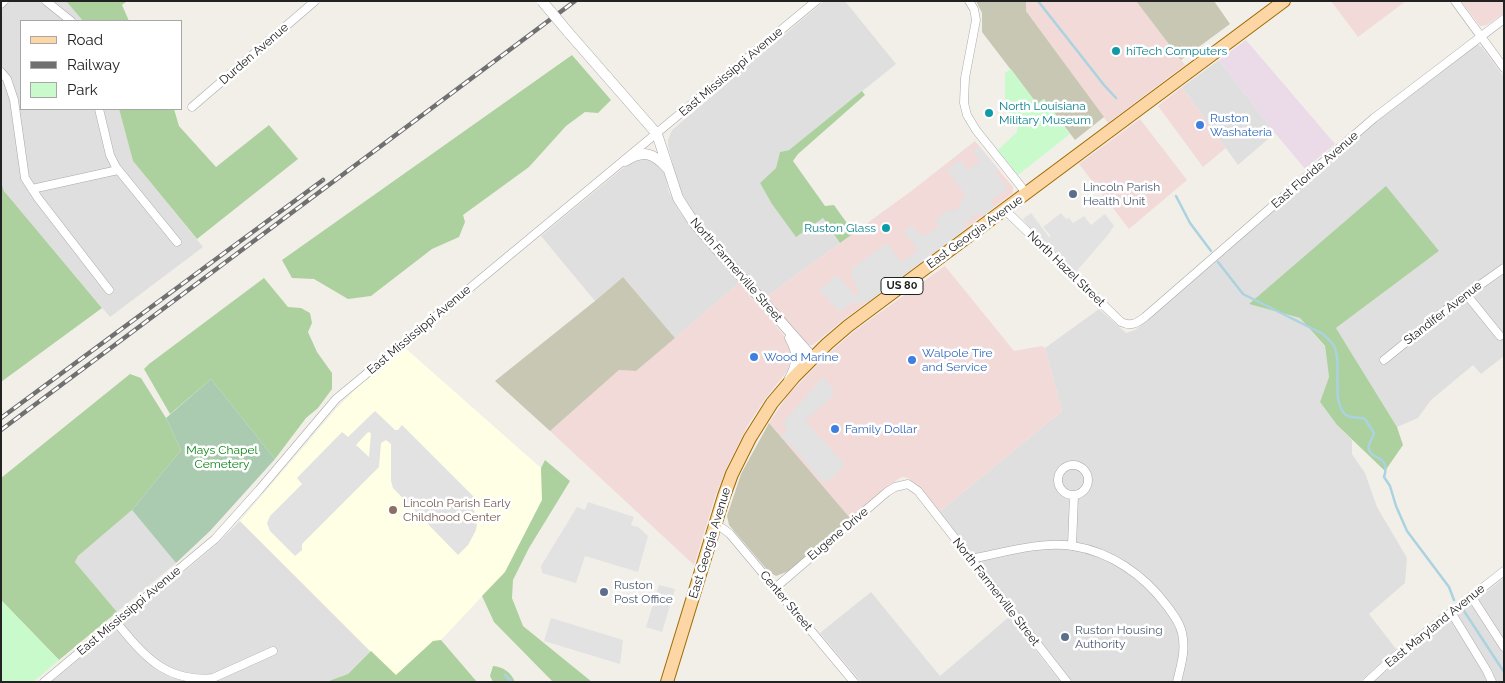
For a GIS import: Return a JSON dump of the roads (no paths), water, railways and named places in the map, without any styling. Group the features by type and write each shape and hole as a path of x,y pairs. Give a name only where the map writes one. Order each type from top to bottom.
{"main road":[{"name":"East Georgia Avenue","path":"667,682 732,474 750,438 772,403 812,357 848,326 1284,1"}],"street":[{"path":"1,4 4,1"},
{"path":"46,1 70,20"},
{"name":"Durden Avenue","path":"192,107 315,1"},
{"name":"North Farmerville Street","path":"542,1 657,134 678,198 694,223 812,357"},
{"name":"East Mississippi Avenue","path":"44,682 214,539 259,490 336,399 816,1"},
{"path":"969,1 974,9 976,20 965,78 964,103 967,115 976,130 1027,194"},
{"path":"1454,1 1504,68"},
{"name":"East Florida Avenue","path":"1130,325 1145,317 1374,118 1504,19"},
{"path":"1,72 7,79 14,100 25,178 109,290"},
{"path":"99,110 110,155 118,170 177,242"},
{"path":"625,161 638,154 648,154 656,157 670,172"},
{"path":"32,189 118,170"},
{"name":"North Hazel Street","path":"1005,210 1109,311 1122,322 1130,325"},
{"name":"Standifer Avenue","path":"1384,360 1466,294 1504,268"},
{"path":"1466,294 1500,336"},
{"path":"778,318 796,351 794,369 785,387"},
{"path":"1072,465 1082,468 1088,478 1083,491 1074,495 1061,490 1058,482 1059,473 1062,469 1072,465"},
{"name":"North Farmerville Street","path":"904,484 918,491 1067,682"},
{"name":"Eugene Drive","path":"775,588 888,492 904,484"},
{"path":"1072,546 1074,495"},
{"name":"Center Street","path":"715,525 730,534 854,682"},
{"path":"970,559 1032,547 1054,545 1072,546 1104,554 1125,566 1148,585 1165,604 1179,625 1182,632 1183,657 1177,682"},
{"name":"East Maryland Avenue","path":"1367,682 1393,658 1504,571"},
{"path":"1471,596 1504,647"},
{"path":"1451,612 1488,671 1492,682"},
{"path":"116,622 149,660 167,672 186,678 203,680 213,678 273,651"}],"waterway":[{"path":"1038,1 1116,98"},
{"path":"1176,196 1190,223 1211,251"},
{"path":"1218,262 1243,294 1323,334 1333,344 1336,354 1341,409 1348,416 1365,419 1374,433 1369,450 1385,464 1384,477 1390,486 1407,531 1449,587 1454,600"},
{"path":"1464,611 1504,672"},
{"path":"505,675 512,682"}],"railway":[{"path":"1,430 575,1"},
{"path":"1,418 323,180"}],"place":[{"name":"hiTech Computers","path":"1116,51"},
{"name":"North Louisiana Military Museum","path":"989,113"},
{"name":"Ruston Washateria","path":"1200,125"},
{"name":"Lincoln Parish Health Unit","path":"1073,194"},
{"name":"Ruston Glass","path":"886,228"},
{"name":"Wood Marine","path":"754,357"},
{"name":"Walpole Tire and Service","path":"912,360"},
{"name":"Family Dollar","path":"835,429"},
{"name":"Lincoln Parish Early Childhood Center","path":"393,510"},
{"name":"Ruston Post Office","path":"604,592"},
{"name":"Ruston Housing Authority","path":"1065,637"}],"park label":[{"name":"Mays Chapel Cemetery","path":"222,457"}]}
